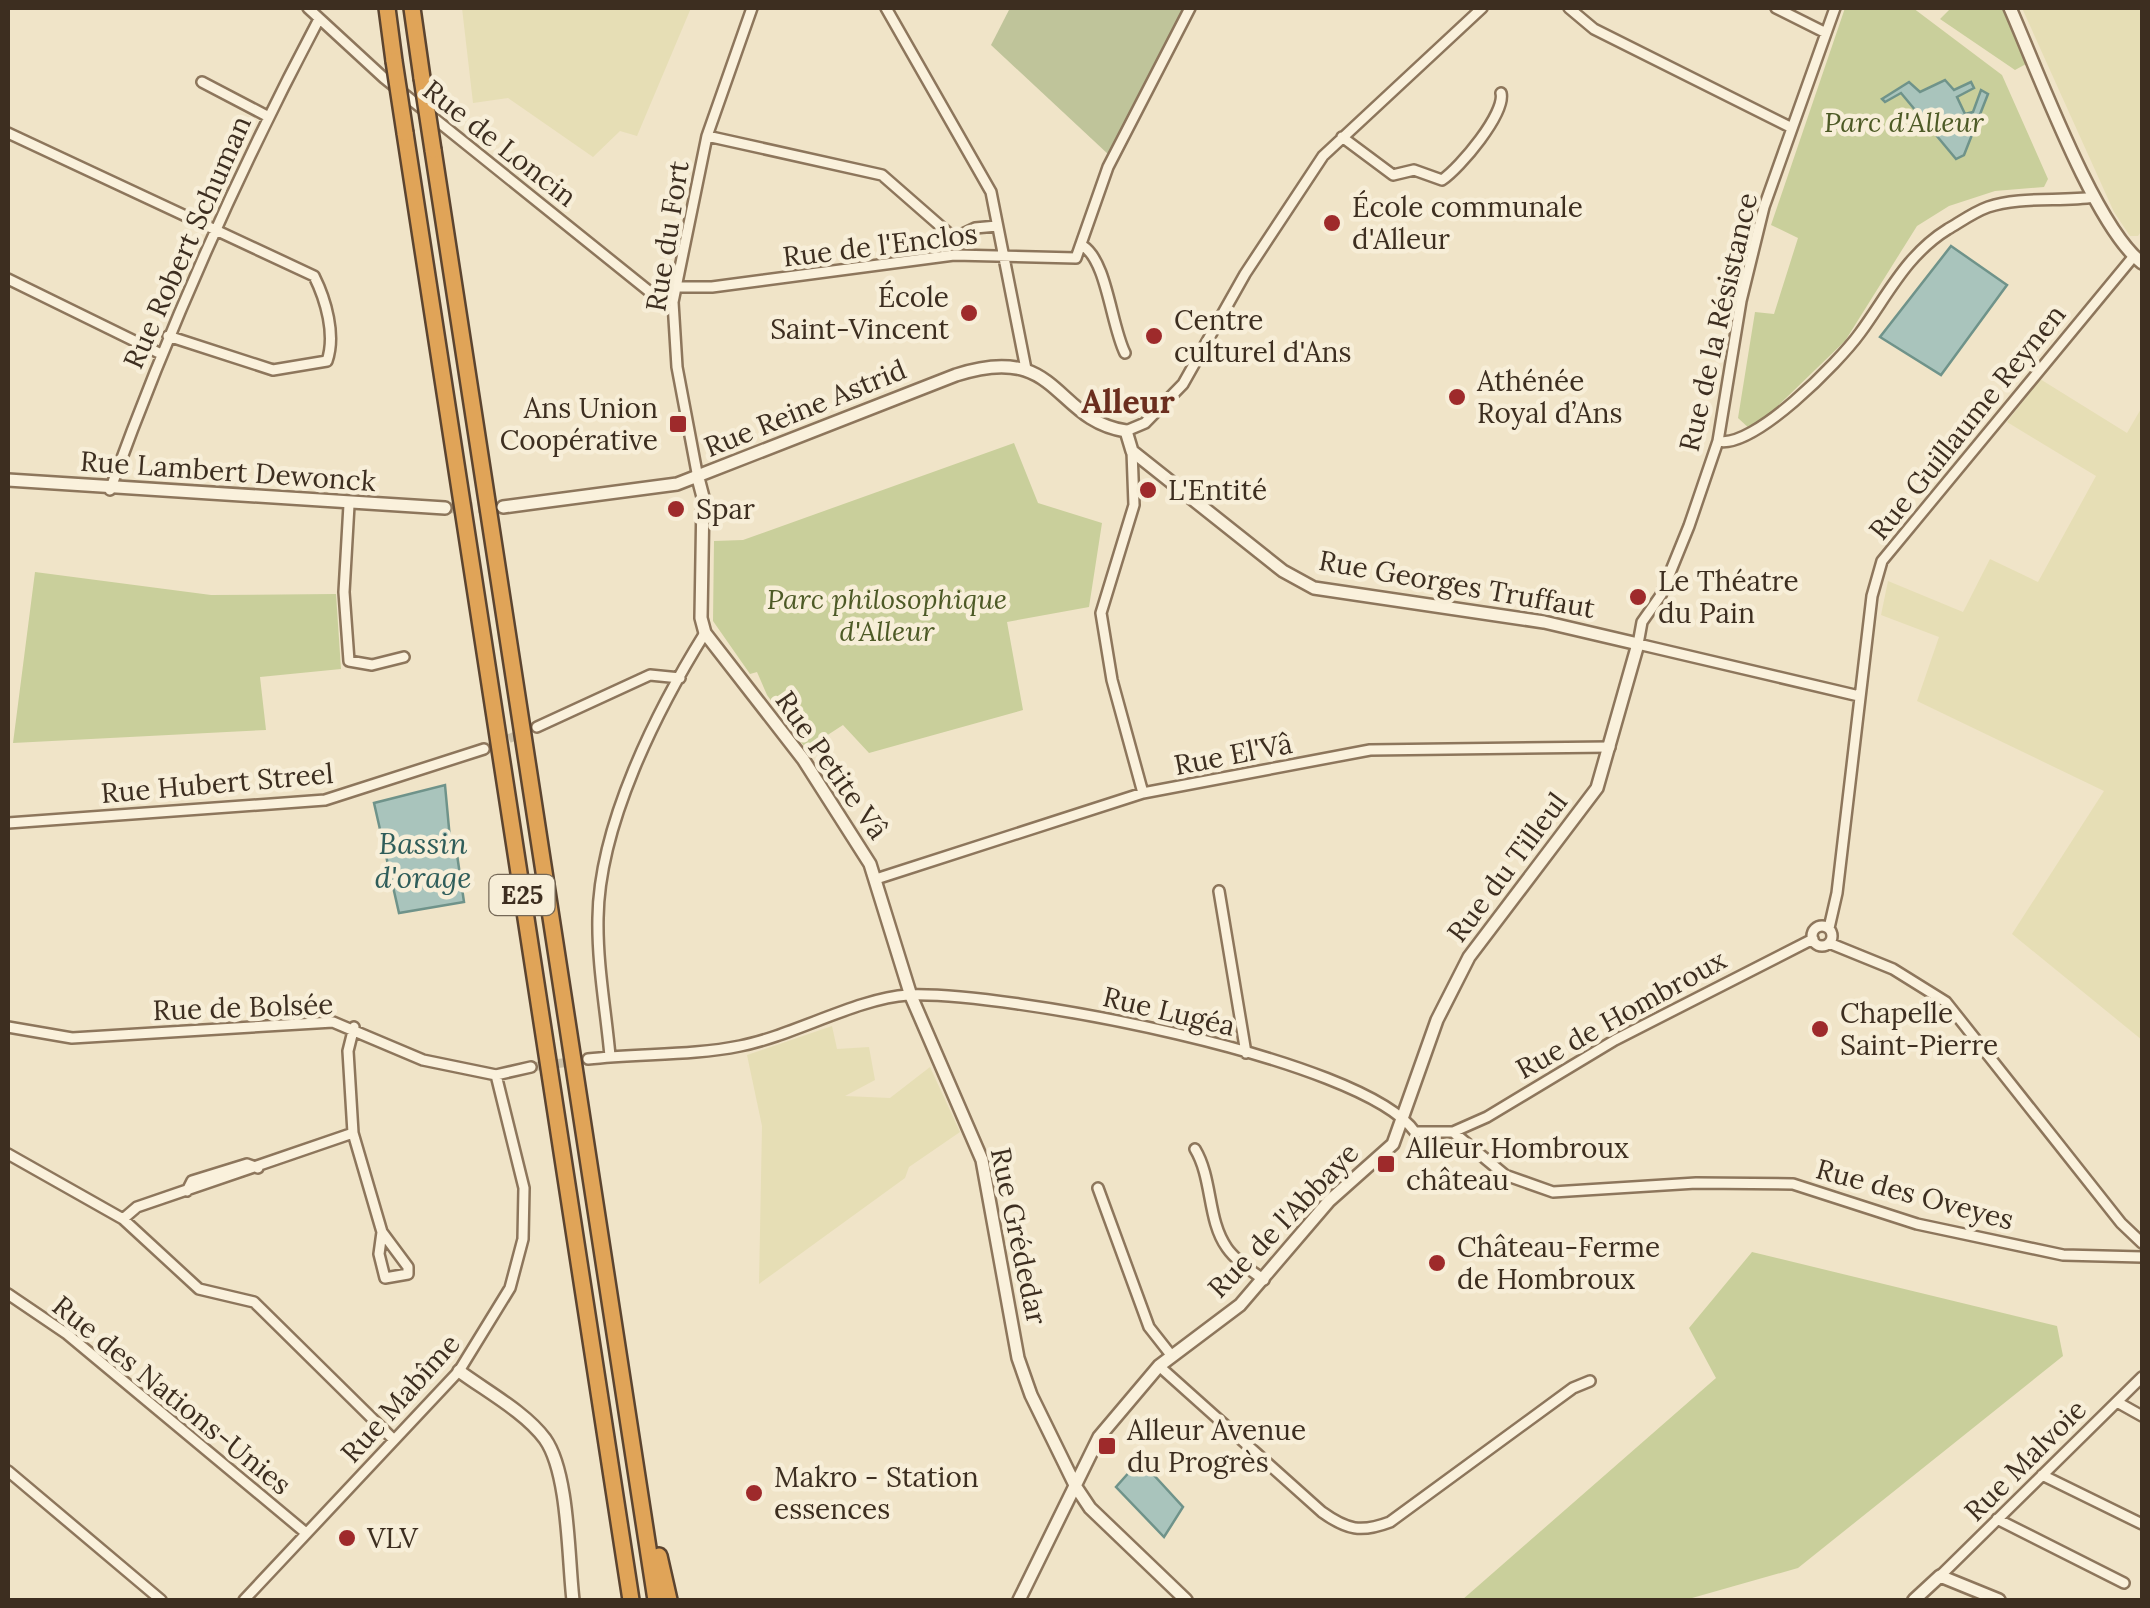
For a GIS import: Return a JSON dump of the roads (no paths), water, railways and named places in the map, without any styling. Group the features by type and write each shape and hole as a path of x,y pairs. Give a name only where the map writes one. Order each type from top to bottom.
{"highway":[{"name":"E25","path":"387,8 630,1600"},
{"name":"E25","path":"412,8 656,1600"},
{"path":"616,1345 627,1368 670,1600"}],"street":[{"name":"Rue de Loncin","path":"308,8 384,78 628,275 655,296 673,302"},
{"name":"Rue du Fort","path":"698,478 677,366 673,302 707,136 752,8"},
{"path":"886,8 985,176 1026,369 1056,386 1104,428 1126,431 1145,423 1183,384 1252,262 1300,188 1342,137 1482,8"},
{"path":"1125,353 1114,332 1098,262 1083,246 1108,166 1190,8"},
{"path":"1568,8 1594,29 1790,127"},
{"path":"1776,8 1826,32"},
{"name":"Rue de la Résistance","path":"1638,644 1642,622 1660,594 1718,441 1741,302 1764,206 1836,8"},
{"path":"2010,8 2094,197 2138,260"},
{"name":"Rue Robert Schuman","path":"110,490 160,354 213,231 267,116 319,19"},
{"path":"202,82 267,116"},
{"path":"1342,137 1393,176 1414,170 1442,180 1493,124 1501,112 1502,92"},
{"path":"8,133 314,276 324,295 332,348 327,361 273,370 168,336"},
{"path":"707,136 882,175 945,226 954,238 954,256"},
{"path":"1718,441 1727,443 1750,435 1807,388 1858,336 1920,248 1948,229 1989,206 2094,197"},
{"path":"954,238 975,228 997,226"},
{"name":"Rue de l'Enclos","path":"676,287 712,288 954,256 1001,254 1071,259 1083,246"},
{"name":"Rue Guillaume Reynen","path":"1829,928 1837,893 1872,596 1882,561 2138,260"},
{"path":"8,279 160,354"},
{"name":"Rue Reine Astrid","path":"698,478 971,370 997,365 1026,369"},
{"path":"1126,431 1132,451 1132,516 1100,613 1112,680 1143,793"},
{"name":"Rue Georges Truffaut","path":"1132,451 1283,571 1314,588 1544,622 1638,644"},
{"path":"503,507 698,478 703,497 700,618 705,633 619,811 606,863 598,918 610,1056"},
{"name":"Rue Lambert Dewonck","path":"8,480 110,490 445,508"},
{"path":"349,505 344,592 349,661 372,666 404,657"},
{"name":"Rue Petite Vâ","path":"705,633 802,759 858,842 876,879 911,996"},
{"path":"1638,644 1859,696"},
{"name":"Rue du Tilleul","path":"1404,1116 1438,1020 1469,958 1596,788 1638,644"},
{"path":"537,727 650,674 680,678"},
{"name":"Rue El'Vâ","path":"876,879 1143,793 1370,750 1611,747"},
{"name":"Rue Hubert Streel","path":"8,824 325,800 484,748"},
{"path":"1219,892 1246,1053"},
{"path":"1829,944 1829,928 1816,928 1812,939 1821,946 1829,944 1893,968 1946,1002 2142,1243"},
{"name":"Rue de Hombroux","path":"1453,1132 1648,1022 1812,939"},
{"path":"588,1059 740,1046 911,996"},
{"name":"Rue Lugéa","path":"911,996 1114,1018 1246,1053 1336,1083 1404,1116 1415,1132 1453,1132"},
{"name":"Rue Grédedar","path":"911,996 982,1160 1018,1358 1076,1487 1090,1508 1186,1600"},
{"name":"Rue de Bolsée","path":"8,1027 72,1038 333,1022 354,1026 423,1060 496,1075 531,1067"},
{"path":"354,1026 348,1050 353,1133 382,1232 408,1267 408,1274 385,1278 379,1254 382,1232"},
{"name":"Rue Mabîme","path":"244,1600 459,1372 510,1288 523,1239 524,1188 496,1075"},
{"name":"Rue de l'Abbaye","path":"1019,1600 1099,1437 1159,1366 1240,1304 1264,1280 1329,1201 1393,1144 1404,1116"},
{"name":"Rue des Oveyes","path":"1453,1132 1505,1175 1553,1192 1696,1182 1793,1184 1918,1224 2064,1255 2142,1257"},
{"path":"123,1219 138,1208 353,1133"},
{"path":"1195,1149 1202,1162 1220,1236 1229,1252 1264,1280"},
{"path":"8,1154 123,1219 200,1289 254,1302 394,1440"},
{"path":"1098,1188 1149,1327 1171,1356"},
{"name":"Rue des Nations-Unies","path":"8,1294 67,1334 306,1534"},
{"path":"1159,1366 1322,1512 1342,1526 1365,1531 1390,1522 1573,1388 1590,1381"},
{"path":"459,1372 528,1423 551,1451 557,1464 573,1600"},
{"name":"Rue Malvoie","path":"1940,1576 2142,1378"},
{"path":"2117,1402 2142,1416"},
{"path":"8,1472 161,1600"},
{"path":"2042,1475 2142,1524"},
{"path":"1997,1520 2124,1583"},
{"path":"1914,1600 1940,1576 2000,1600"}],"water":[{"path":"1945,80 1954,90 1971,82 1974,88 1957,97 1965,114 1973,112 1981,90 1988,94 1964,155 1956,159 1901,93 1885,102 1882,99 1909,82 1920,92"},
{"path":"1951,246 2007,285 1941,375 1880,337"},
{"name":"Bassin d'orage","path":"445,785 450,839 455,841 464,902 399,913 374,803"},
{"path":"1140,1460 1183,1507 1164,1537 1116,1487"}],"tunnel":[{"path":"445,508 493,507"},
{"path":"484,749 537,727"},
{"path":"531,1067 578,1061"}],"place":[{"name":"École communale d'Alleur","path":"1332,223"},
{"name":"École Saint-Vincent","path":"969,313"},
{"name":"Centre culturel d'Ans","path":"1154,336"},
{"name":"Athénée Royal d’Ans","path":"1457,397"},
{"name":"Ans Union Coopérative","path":"678,424"},
{"name":"L'Entité","path":"1148,490"},
{"name":"Spar","path":"676,509"},
{"name":"Le Théatre du Pain","path":"1638,597"},
{"name":"Chapelle Saint-Pierre","path":"1820,1029"},
{"name":"Alleur Hombroux château","path":"1386,1164"},
{"name":"Château-Ferme de Hombroux","path":"1437,1263"},
{"name":"Alleur Avenue du Progrès","path":"1107,1446"},
{"name":"Makro - Station essences","path":"754,1493"},
{"name":"VLV","path":"347,1538"}],"district":[{"name":"Alleur","path":"1128,402"}],"park label":[{"name":"Parc d'Alleur","path":"1904,122"},
{"name":"Parc philosophique d'Alleur","path":"887,615"}]}
